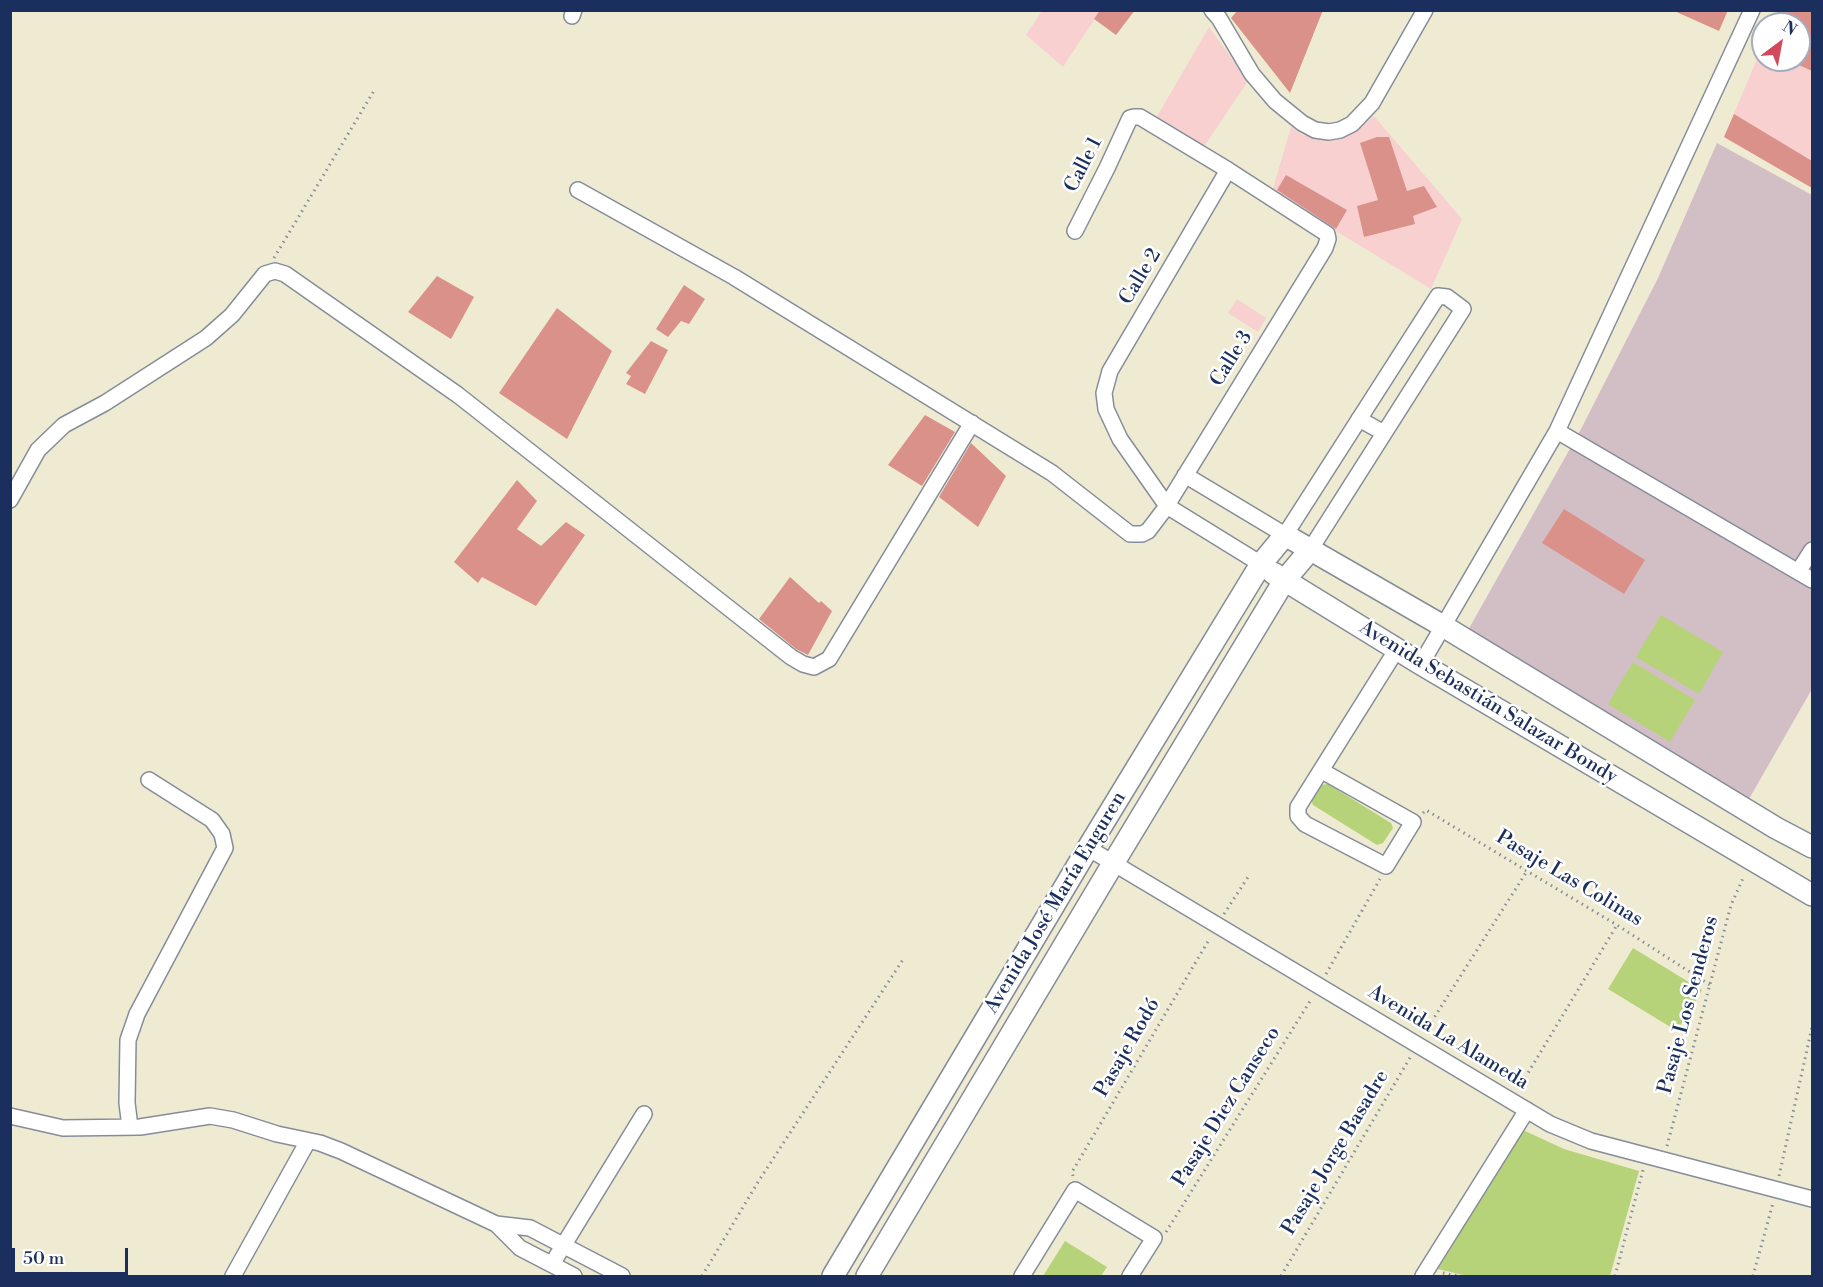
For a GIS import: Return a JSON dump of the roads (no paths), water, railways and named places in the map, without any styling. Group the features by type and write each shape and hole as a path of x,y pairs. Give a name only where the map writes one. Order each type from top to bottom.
{"street":[{"path":"1220,13 1252,74 1275,101 1302,123 1316,130 1329,132 1352,124 1372,103 1425,10"},
{"path":"1421,663 1557,431 1752,10"},
{"name":"Calle 1","path":"1075,231 1130,118 1140,117 1228,170"},
{"name":"Calle 3","path":"578,190 734,277 1052,474 1130,534 1142,534 1148,531 1167,506 1325,248 1328,238 1327,234 1228,170"},
{"name":"Calle 2","path":"1167,506 1120,439 1106,409 1104,393 1110,371 1228,170"},
{"path":"10,500 38,450 64,425 105,403 206,338 232,315 265,274 275,271 285,274 458,395 802,664 814,667 829,659 972,423"},
{"path":"1285,535 1438,296 1448,297 1463,309 1310,550"},
{"path":"1359,418 1384,433"},
{"path":"1557,431 1812,580"},
{"path":"1185,475 1443,626 1776,828 1812,847"},
{"name":"Avenida Sebastián Salazar Bondy","path":"1167,506 1261,564 1284,581 1812,895"},
{"name":"Avenida José María Euguren","path":"833,1276 1088,848 1261,564 1285,535"},
{"name":"Avenida José María Euguren","path":"867,1276 1284,581 1310,550"},
{"path":"1798,572 1812,550"},
{"path":"1322,771 1413,822 1386,866 1305,824 1298,816 1298,807 1397,649"},
{"path":"130,1127 127,1103 128,1040 137,1014 225,848 222,834 212,820 149,780"},
{"name":"Avenida La Alameda","path":"1088,848 1550,1124 1592,1141 1812,1199"},
{"path":"1423,1276 1527,1110"},
{"path":"552,1264 644,1113"},
{"path":"10,1116 63,1128 130,1127 210,1116 308,1140 341,1151 387,1171 496,1224 520,1248 574,1276"},
{"path":"233,1276 308,1140"},
{"path":"1022,1276 1075,1190 1154,1238 1130,1276"},
{"path":"496,1224 530,1228 622,1276"}]}
